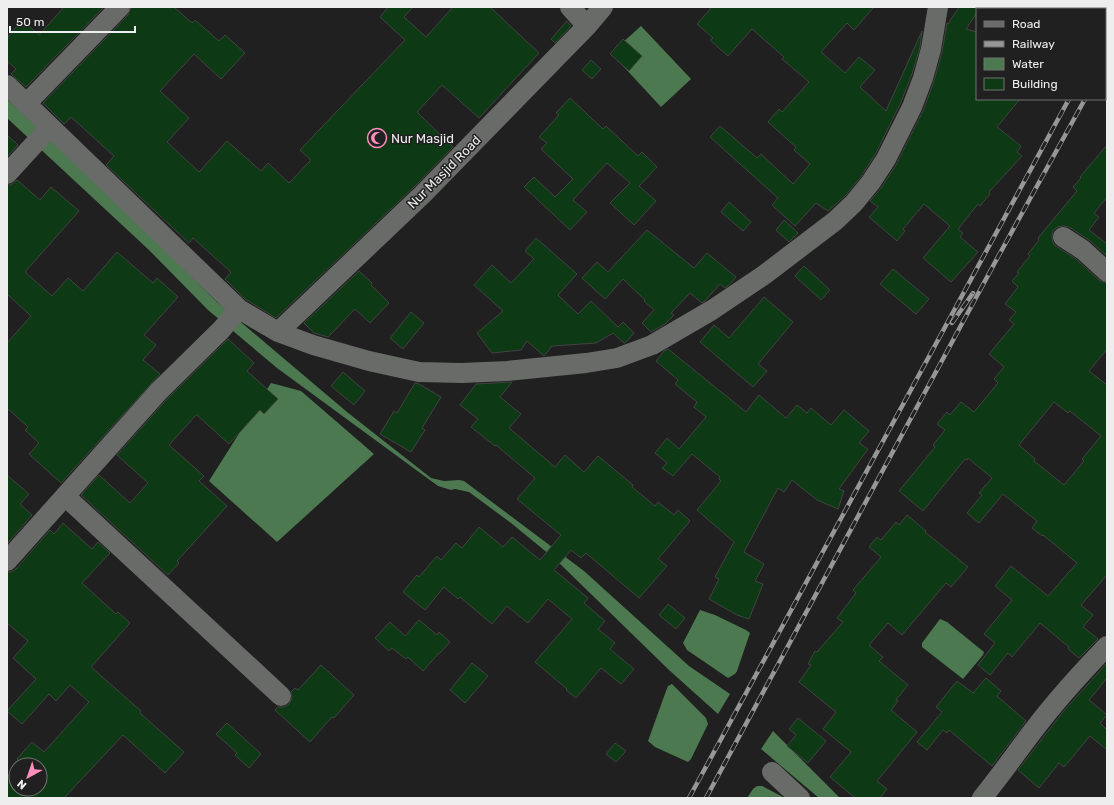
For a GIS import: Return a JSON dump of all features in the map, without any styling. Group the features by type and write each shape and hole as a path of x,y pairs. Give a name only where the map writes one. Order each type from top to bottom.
{"street":[{"path":"26,104 120,7"},
{"path":"570,7 587,26"},
{"name":"Nur Masjid Road","path":"278,332 423,194 587,26 603,7"},
{"path":"7,85 239,309 278,332 313,345 369,361 419,372 470,373 586,363 617,358 652,345 712,310 764,275 835,221 854,203 871,182 886,159 912,107 929,57 938,7"},
{"path":"7,174 50,127"},
{"path":"1063,237 1084,250 1107,272"},
{"path":"7,561 159,391 221,330 239,309"},
{"path":"65,496 282,696"},
{"path":"982,798 1010,763 1036,726 1074,680 1107,646"},
{"path":"772,772 800,798"}],"water":[{"path":"641,26 691,79 661,107 611,53"},
{"path":"7,99 117,202 217,302 347,412 431,478 444,481 464,481 584,571 689,666 730,694 718,714 669,670 555,559 511,523 469,492 455,489 451,490 438,486 277,368 208,310 149,250 7,118"},
{"path":"271,383 301,391 374,454 277,542 209,481"},
{"path":"700,610 715,615 750,633 737,671 728,678 687,650 683,643"},
{"path":"940,619 947,622 984,652 963,679 922,647 922,643"},
{"path":"672,684 706,718 708,724 691,759 688,762 655,747 648,741 668,686"},
{"path":"773,731 840,798 819,798 761,749"},
{"path":"757,786 762,786 785,798 747,798"}],"building":[{"path":"64,7 104,7 26,87 11,74 16,69 7,61 7,38 22,20 39,35"},
{"path":"131,7 174,7 192,23 195,20 219,41 225,35 245,53 221,79 194,54 160,91 189,118 167,142 199,172 227,141 261,171 268,163 289,183 311,160 300,150 405,40 380,17 388,7 413,7 404,17 426,37 453,7 490,7 539,53 479,118 442,85 417,112 453,147 415,186 276,318 245,299 225,279 231,272 193,238 189,243 106,165 114,156 71,117 64,124 43,103 128,15"},
{"path":"712,7 874,7 854,30 847,23 821,52 845,73 859,57 875,70 860,87 886,111 922,31 920,47 912,74 901,102 876,153 862,175 846,195 828,211 816,203 795,226 772,205 778,198 710,137 720,126 757,158 761,154 793,184 810,164 794,150 796,147 768,122 779,109 782,112 809,82 782,59 784,57 752,29 728,56 710,40 713,38 697,24"},
{"path":"959,7 981,7 976,8 976,14 966,29 976,32 976,100 1019,100 997,127 1021,146 1017,152 1022,156 989,192 990,194 980,206 978,204 958,229 963,233 960,237 978,252 951,282 923,258 950,226 924,204 903,229 905,231 897,241 869,217 878,207 870,201 881,188 896,165 923,111 934,81 942,52 947,23 948,24"},
{"path":"567,21 571,26 555,43 551,39"},
{"path":"623,39 642,56 629,71 610,54"},
{"path":"591,60 601,69 592,79 582,70"},
{"path":"570,98 603,129 606,126 638,156 642,152 657,167 639,186 656,201 634,225 610,203 630,183 607,163 573,200 587,212 570,230 524,187 534,177 555,197 573,179 541,149 547,143 539,137 559,115 556,113"},
{"path":"7,135 18,145 7,157"},
{"path":"1107,145 1107,197 1094,213 1099,217 1089,230 1107,244 1107,256 1089,240 1069,227 1057,227 1053,231 1052,237 1053,243 1056,246 1076,259 1099,280 1107,283 1107,349 1089,371 1107,385 1107,575 1081,605 1093,615 1083,627 1098,639 1079,658 1068,649 1069,647 1040,623 1012,657 1008,653 990,675 978,665 995,643 984,634 1012,600 995,586 1011,566 1048,596 1077,563 1043,535 1042,536 1032,528 1037,521 1003,494 979,523 967,513 982,495 979,493 992,478 968,458 967,460 965,459 923,511 899,491 935,447 933,445 945,430 937,424 947,412 950,415 961,402 974,412 998,383 994,379 1004,367 989,354 1014,324 1009,320 1016,312 1005,304 1018,287 1012,281 1019,273 1017,272 1030,256 1028,254 1039,240 1038,238 1077,191 1073,187 1081,178 1080,177","holes":["1054,402 1068,413 1070,411 1101,436 1082,459 1084,461 1064,485 1034,461 1035,459 1019,445"]},
{"path":"17,180 40,200 51,187 79,211 25,272 52,296 68,278 83,291 117,252 153,283 157,278 178,297 144,335 156,345 143,360 160,374 61,483 29,454 39,443 25,430 28,427 7,408 7,343 31,316 7,294 7,185 11,185"},
{"path":"729,202 751,222 743,231 721,212"},
{"path":"784,220 798,233 789,242 776,230"},
{"path":"647,230 694,268 707,253 736,277 725,288 720,284 702,303 690,293 671,313 674,315 665,324 651,332 642,323 654,310 623,279 605,299 582,278 597,262 608,272"},
{"path":"536,238 577,274 558,295 578,314 591,301 618,327 623,322 634,333 625,343 613,333 596,343 552,346 544,356 527,341 521,350 492,353 477,333 503,311 474,285 492,265 511,283 534,259 525,251"},
{"path":"804,266 830,290 821,300 795,276"},
{"path":"893,269 929,299 916,314 880,284"},
{"path":"359,271 372,283 371,285 389,303 370,323 355,309 328,337 314,333 304,323"},
{"path":"764,297 793,322 758,364 767,371 753,387 700,342 714,325 729,338"},
{"path":"411,312 424,323 403,349 390,338"},
{"path":"228,339 254,363 247,371 278,399 264,414 260,410 229,444 196,415 169,445 204,476 199,481 227,506 177,561 179,563 168,575 81,495 99,475 130,503 148,483 117,455 167,399"},
{"path":"668,349 746,412 759,395 786,418 797,405 807,413 811,408 831,425 844,410 869,431 859,443 868,449 839,489 844,491 838,509 817,500 792,480 784,492 778,488 744,552 764,564 755,581 763,584 749,619 737,615 709,599 719,579 715,577 734,542 697,510 721,481 719,479 720,477 692,454 673,476 662,468 667,463 655,453 667,438 679,449 706,417 694,407 697,402 675,384 678,380 656,361 664,351"},
{"path":"343,372 365,391 354,405 331,386"},
{"path":"512,382 500,397 521,414 509,428 555,467 565,455 584,472 598,456 633,485 632,487 655,506 658,502 674,515 678,510 690,521 658,559 667,566 639,598 586,553 581,558 571,550 554,570 588,598 584,603 605,621 598,629 615,643 610,649 634,669 621,684 601,668 576,698 535,662 572,619 548,599 528,623 507,606 492,624 460,597 458,599 444,587 425,610 403,592 417,575 419,577 437,556 441,560 456,543 462,548 479,527 503,547 512,537 540,560 561,535 517,499 535,478 496,445 495,446 471,427 478,419 460,405 476,384"},
{"path":"415,383 441,397 422,428 425,430 411,452 380,434 394,411 397,413"},
{"path":"7,475 29,494 20,504 32,515 7,544"},
{"path":"907,515 926,531 925,532 968,567 951,587 946,583 902,635 888,623 869,645 883,657 879,661 908,685 896,700 898,701 891,710 917,732 877,781 887,789 880,798 855,798 830,777 851,752 823,729 836,712 799,682 811,665 808,664 815,651 817,652 843,622 837,618 856,593 853,590 881,557 869,547 877,537 881,540 896,522 899,525"},
{"path":"63,523 92,549 98,542 110,553 82,583 116,614 118,612 130,623 91,667 141,711 140,713 184,752 165,773 123,735 64,798 7,798 8,776 8,797 48,797 48,757 19,757 32,742 44,752 89,702 70,685 56,701 49,694 22,724 7,711 36,679 13,658 28,641 7,623 7,572 11,572 16,569 50,530 54,534"},
{"path":"668,604 685,618 676,629 659,615"},
{"path":"419,620 437,635 439,632 450,642 423,671 408,657 406,659 392,648 389,651 375,638 390,622 405,636"},
{"path":"472,663 488,676 465,703 450,690"},
{"path":"1107,663 1107,678 1089,700 1107,715 1100,723 1107,730 1107,750 1090,736 1064,767 1059,763 1039,788 1018,770 1062,713"},
{"path":"321,665 354,695 310,742 275,710 278,707 284,707 289,704 292,698 291,692 295,688 298,690"},
{"path":"986,678 1001,691 997,696 1026,721 992,766 949,730 947,733 943,730 927,750 917,742 942,712 936,707 957,681 973,693"},
{"path":"798,718 826,741 808,763 787,746 796,735 789,729"},
{"path":"227,723 261,754 249,768 235,755 237,753 216,734"},
{"path":"615,743 626,751 616,762 606,754"}],"railway":[{"path":"689,798 1068,100"},
{"path":"706,798 999,255 1084,100"},
{"path":"952,323 973,293"}],"place":[{"name":"Nur Masjid","path":"377,138"}]}
